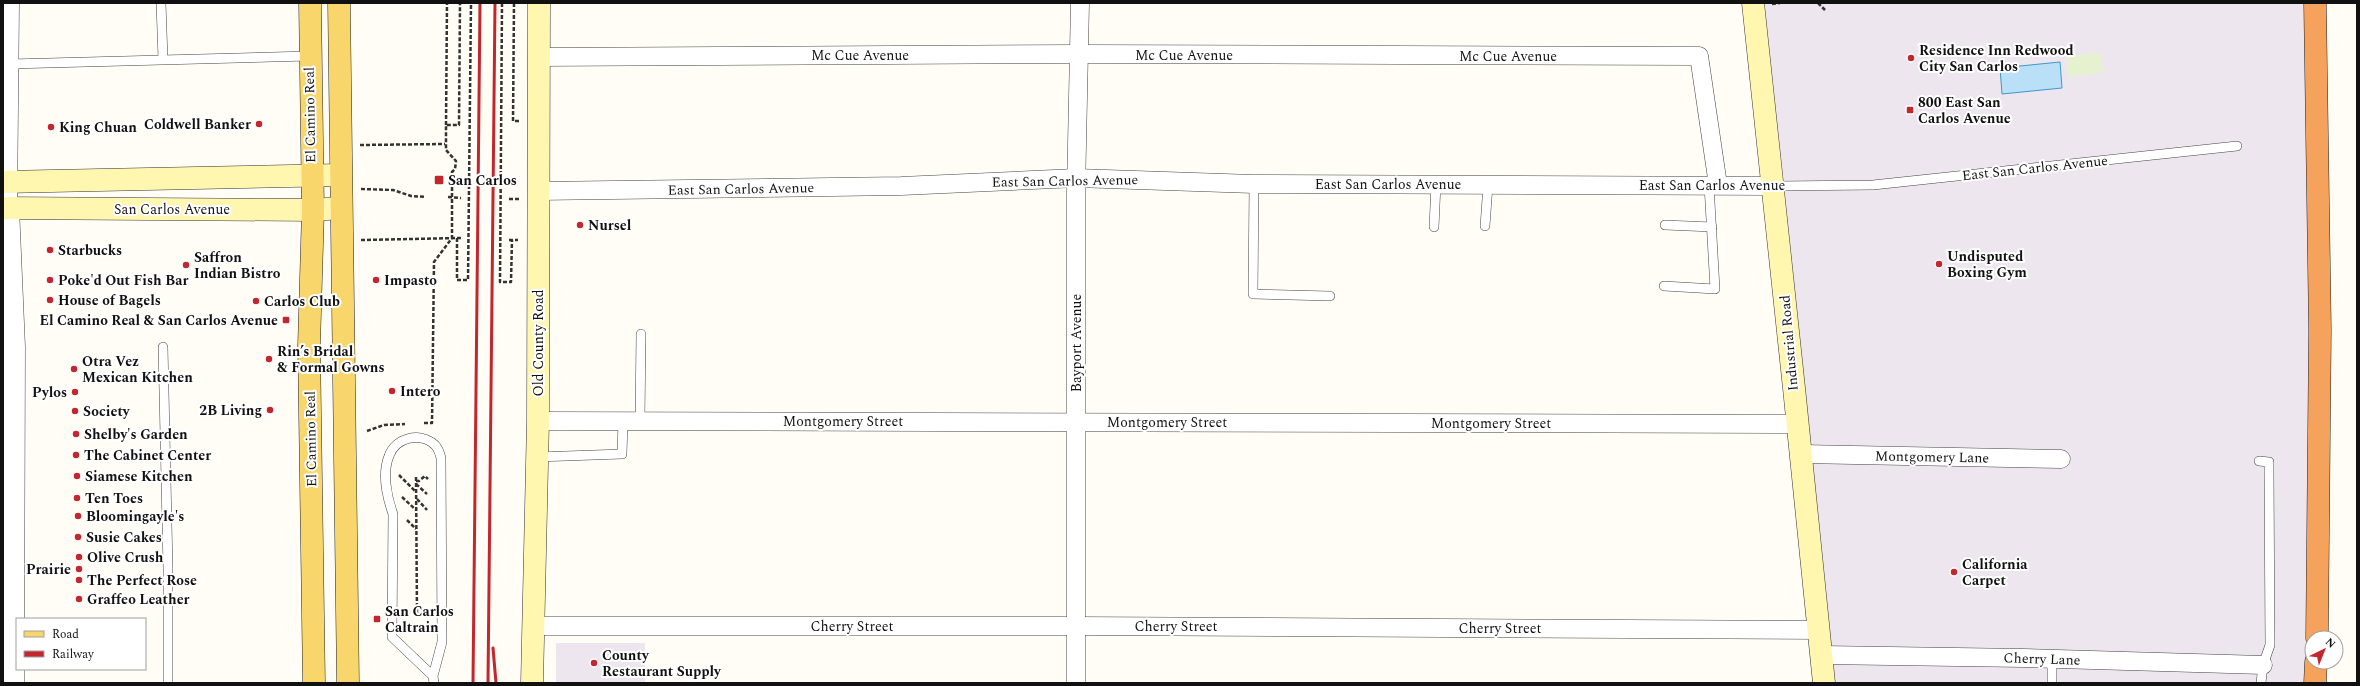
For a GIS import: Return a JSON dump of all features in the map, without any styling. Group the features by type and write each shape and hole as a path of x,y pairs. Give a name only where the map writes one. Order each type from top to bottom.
{"highway":[{"path":"2315,3 2320,330"},
{"path":"2316,630 2320,330 2327,155 2329,3"},
{"path":"2315,683 2316,670"}],"main road":[{"name":"El Camino Real","path":"310,3 309,56 313,210 309,346 314,683"},
{"path":"339,3 348,182 341,208 348,683"},
{"name":"Old County Road","path":"532,683 538,421 529,195 539,57 539,3"},
{"name":"Industrial Road","path":"1753,3 1797,424 1802,454 1824,683"},
{"name":"San Carlos Avenue","path":"6,182 311,176 348,182"},
{"name":"San Carlos Avenue","path":"6,208 313,210 341,208"}],"street":[{"name":"Bayport Avenue","path":"1076,683 1076,178 1080,3"},
{"path":"7,10 10,64 6,208 14,339 13,683"},
{"name":"Mc Cue Avenue","path":"539,57 1079,54 1700,56 1714,185"},
{"name":"East San Carlos Avenue","path":"529,195 885,187 1076,178 1254,184 1773,186"},
{"name":"Montgomery Street","path":"538,421 1797,424"},
{"name":"Montgomery Lane","path":"1802,454 2061,460"},
{"name":"Cherry Street","path":"533,626 1075,626 1819,630"},
{"name":"Cherry Lane","path":"1822,655 2052,659 2262,674"}],"lane":[{"path":"161,3 163,59"},
{"path":"10,64 309,56"},
{"name":"East San Carlos Avenue","path":"1773,186 1873,185 2237,146"},
{"path":"1254,184 1253,294 1330,296"},
{"path":"1434,227 1436,184"},
{"path":"1485,226 1488,185"},
{"path":"1664,286 1715,289 1712,227 1714,185"},
{"path":"1665,225 1712,227"},
{"path":"537,457 622,454 631,421 641,334"},
{"path":"162,347 168,568 168,683"},
{"path":"407,438 423,438 435,445 441,458 442,642 434,679 392,636 393,514 387,494 388,457 394,445 407,438"},
{"path":"2259,461 2269,462 2270,644 2262,674"},
{"path":"2052,659 2052,683"}],"path":[{"path":"416,424 432,423 434,262 452,238 452,172 455,169 456,161 446,150 447,3"},
{"path":"446,125 459,125 460,3"},
{"path":"457,238 457,280 468,280 471,3"},
{"path":"502,3 500,282 511,282 510,240 518,240"},
{"path":"514,3 513,122 520,121"},
{"path":"1818,3 1825,10"},
{"path":"354,145 446,144"},
{"path":"348,182 393,190 411,196 426,197"},
{"path":"509,199 529,195"},
{"path":"448,197 461,198"},
{"path":"356,240 461,238"},
{"path":"367,431 384,425 408,424"},
{"path":"416,481 419,481 425,476"},
{"path":"416,477 417,615"}],"shaded area":[{"path":"1753,3 2315,3 2312,630 2304,630 2304,670 2313,670 2315,683 1824,683"},
{"name":"County Restaurant Supply","path":"556,643 645,643 645,683 556,683"}],"green space":[{"path":"2100,52 2103,72 2069,77 2066,57"}],"water":[{"path":"2060,62 2062,88 2002,94 2000,68"}],"railway":[{"path":"473,683 480,3"},
{"path":"488,683 495,3"},
{"path":"493,648 496,683"}],"place":[{"name":"Residence Inn Redwood City San Carlos","path":"1911,58"},
{"name":"800 East San Carlos Avenue","path":"1910,110"},
{"name":"Coldwell Banker","path":"259,124"},
{"name":"King Chuan","path":"51,127"},
{"name":"San Carlos","path":"439,180"},
{"name":"Nursel","path":"580,225"},
{"name":"Starbucks","path":"50,250"},
{"name":"Undisputed Boxing Gym","path":"1939,264"},
{"name":"Saffron Indian Bistro","path":"186,265"},
{"name":"Poke'd Out Fish Bar","path":"50,280"},
{"name":"Impasto","path":"376,280"},
{"name":"House of Bagels","path":"50,300"},
{"name":"Carlos Club","path":"256,301"},
{"name":"El Camino Real & San Carlos Avenue","path":"286,320"},
{"name":"Rin’s Bridal & Formal Gowns","path":"269,359"},
{"name":"Otra Vez Mexican Kitchen","path":"74,369"},
{"name":"Intero","path":"392,391"},
{"name":"Pylos","path":"75,392"},
{"name":"2B Living","path":"270,410"},
{"name":"Society","path":"75,411"},
{"name":"Shelby's Garden","path":"76,434"},
{"name":"The Cabinet Center","path":"76,455"},
{"name":"Siamese Kitchen","path":"77,476"},
{"name":"Ten Toes","path":"77,498"},
{"name":"Bloomingayle's","path":"78,516"},
{"name":"Susie Cakes","path":"78,537"},
{"name":"Olive Crush","path":"79,557"},
{"name":"Prairie","path":"79,569"},
{"name":"California Carpet","path":"1954,572"},
{"name":"The Perfect Rose","path":"79,580"},
{"name":"Graffeo Leather","path":"79,599"},
{"name":"San Carlos Caltrain","path":"377,619"},
{"name":"County Restaurant Supply","path":"594,663"}]}
